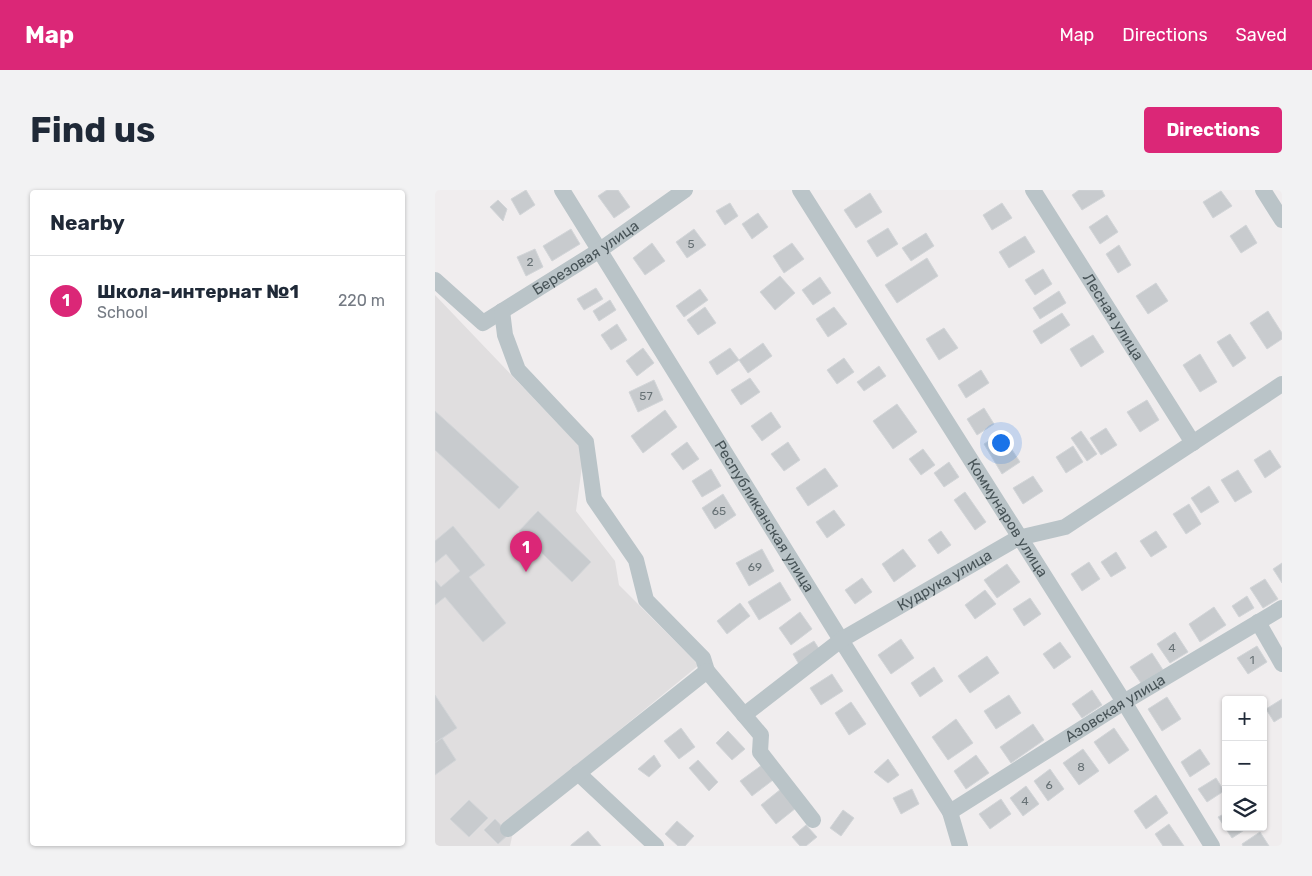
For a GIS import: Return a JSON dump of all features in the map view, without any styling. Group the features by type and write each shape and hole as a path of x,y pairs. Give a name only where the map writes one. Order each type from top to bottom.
{"street":[{"name":"Республиканская улица","path":"562,190 950,812 960,846"},
{"name":"Березовая улица","path":"435,280 483,323 599,250 685,190"},
{"name":"Коммунаров улица","path":"800,190 1124,702 1212,846"},
{"name":"Лесная улица","path":"1033,190 1193,443"},
{"path":"1263,190 1282,220"},
{"path":"502,311 505,334 518,370 585,442 593,499 636,560 646,600 703,658 707,671 761,735 760,752 813,820"},
{"name":"Кудрука улица","path":"744,715 841,640 1019,538 1065,527 1282,384"},
{"name":"Азовская улица","path":"950,812 1124,702 1282,608"},
{"path":"1258,622 1282,664"},
{"path":"508,829 707,671"},
{"path":"578,773 656,846"}],"shaded area":[{"path":"435,295 584,451 576,511 615,561 619,585 699,665 517,814 510,846 435,846"}],"building":[{"path":"526,190 535,205 520,215 511,199"},
{"path":"607,190 618,190 630,207 614,218 598,196"},
{"path":"1079,190 1102,190 1105,196 1082,210 1072,195"},
{"path":"1221,191 1232,206 1213,218 1203,202"},
{"path":"870,193 882,212 856,228 844,210"},
{"path":"498,200 507,209 503,221 490,207"},
{"path":"730,203 738,216 725,225 716,211"},
{"path":"1002,203 1012,218 992,230 983,215"},
{"path":"758,213 768,227 752,239 742,224"},
{"path":"1107,215 1118,232 1100,244 1089,227"},
{"path":"1246,225 1257,243 1241,253 1230,236"},
{"path":"888,228 898,244 877,257 867,241"},
{"path":"571,229 580,244 552,261 543,246"},
{"path":"694,229 706,245 687,258 676,242"},
{"path":"926,233 934,246 911,261 902,248"},
{"path":"1025,236 1035,252 1009,268 999,252"},
{"path":"652,243 665,261 645,275 633,258"},
{"path":"792,243 804,259 784,273 773,256"},
{"path":"1119,245 1131,265 1118,273 1106,254"},
{"path":"535,249 543,267 526,276 517,257"},
{"path":"927,258 938,276 897,303 885,285"},
{"path":"1043,269 1052,284 1035,295 1025,280"},
{"path":"780,276 795,293 775,310 760,292"},
{"path":"820,277 831,293 813,305 802,290"},
{"path":"1156,283 1168,301 1148,314 1136,296"},
{"path":"596,288 603,299 584,310 577,299"},
{"path":"700,289 708,300 684,317 676,306"},
{"path":"1059,291 1066,303 1040,319 1033,308"},
{"path":"610,300 616,310 599,321 593,311"},
{"path":"705,307 716,323 698,335 687,320"},
{"path":"834,307 847,324 828,337 816,319"},
{"path":"1268,311 1282,333 1282,339 1267,349 1250,323"},
{"path":"1062,313 1070,325 1041,344 1033,331"},
{"path":"617,324 627,340 611,350 601,335"},
{"path":"944,328 958,348 939,360 926,339"},
{"path":"1230,334 1246,358 1233,367 1217,342"},
{"path":"1093,335 1104,352 1081,367 1070,349"},
{"path":"763,343 772,356 748,373 739,360"},
{"path":"643,348 654,363 637,376 626,361"},
{"path":"730,348 739,360 717,375 709,362"},
{"path":"1200,354 1217,382 1200,392 1183,365"},
{"path":"844,358 854,372 837,384 827,370"},
{"path":"879,366 886,376 864,391 857,382"},
{"path":"981,370 989,383 966,398 958,385"},
{"path":"750,378 760,392 741,405 731,390"},
{"path":"654,380 663,400 638,412 629,392"},
{"path":"1147,400 1159,420 1140,432 1127,412"},
{"path":"897,404 917,432 893,449 873,421"},
{"path":"984,408 994,424 977,435 967,419"},
{"path":"665,410 677,427 643,453 631,436"},
{"path":"435,411 519,487 499,509 435,450"},
{"path":"771,412 781,427 762,441 751,426"},
{"path":"1106,428 1117,445 1101,455 1090,438"},
{"path":"1081,431 1097,454 1087,461 1071,438"},
{"path":"1001,433 1020,462 1002,474 984,444"},
{"path":"687,442 699,459 683,470 671,454"},
{"path":"788,442 800,460 784,471 771,454"},
{"path":"1073,446 1083,462 1066,473 1056,457"},
{"path":"923,449 935,465 921,475 909,459"},
{"path":"1270,450 1281,467 1265,478 1254,460"},
{"path":"949,462 959,477 944,487 934,473"},
{"path":"825,468 838,486 808,506 796,488"},
{"path":"711,469 721,486 702,497 692,481"},
{"path":"1238,470 1252,492 1235,502 1221,480"},
{"path":"1033,476 1043,491 1023,504 1013,488"},
{"path":"1209,486 1219,502 1201,513 1191,498"},
{"path":"965,492 986,522 975,530 954,500"},
{"path":"723,494 736,515 715,529 702,508"},
{"path":"1189,504 1201,524 1186,534 1173,514"},
{"path":"834,510 845,525 827,538 816,522"},
{"path":"538,511 591,562 572,582 519,531"},
{"path":"453,526 485,565 469,577 506,623 483,642 445,597 435,605 435,580 441,587 460,571 446,554 435,563 435,541"},
{"path":"941,531 951,545 938,554 928,540"},
{"path":"1156,531 1167,547 1151,557 1140,541"},
{"path":"762,549 774,571 749,586 736,563"},
{"path":"903,549 916,566 894,582 882,564"},
{"path":"1116,552 1126,568 1111,577 1101,562"},
{"path":"1089,562 1100,579 1082,591 1071,574"},
{"path":"1282,563 1282,583 1273,569"},
{"path":"1007,564 1020,582 997,598 984,580"},
{"path":"862,578 872,592 855,604 845,590"},
{"path":"1265,579 1278,599 1263,608 1250,588"},
{"path":"780,582 791,600 759,620 748,602"},
{"path":"985,590 996,604 975,619 965,605"},
{"path":"1247,596 1254,608 1239,617 1232,606"},
{"path":"1030,598 1041,614 1024,626 1013,609"},
{"path":"740,603 750,616 727,634 717,621"},
{"path":"1214,607 1226,625 1200,642 1189,624"},
{"path":"800,612 812,629 791,645 779,628"},
{"path":"1175,632 1188,652 1170,663 1157,644"},
{"path":"901,639 914,658 891,674 878,655"},
{"path":"814,641 821,652 800,666 793,654"},
{"path":"1060,642 1071,657 1054,669 1043,654"},
{"path":"1257,646 1267,662 1248,674 1237,658"},
{"path":"1152,653 1163,670 1141,683 1130,667"},
{"path":"987,656 999,673 970,693 958,676"},
{"path":"934,667 943,681 920,697 911,683"},
{"path":"832,674 843,691 821,705 810,688"},
{"path":"1092,690 1102,705 1082,718 1072,704"},
{"path":"435,695 457,728 435,743"},
{"path":"1009,695 1021,713 996,729 984,711"},
{"path":"1167,697 1181,719 1162,731 1148,709"},
{"path":"1282,699 1282,717 1274,722 1267,708"},
{"path":"851,702 866,724 849,735 835,713"},
{"path":"956,719 973,743 948,760 932,737"},
{"path":"1033,724 1044,740 1011,763 1000,747"},
{"path":"681,728 695,747 679,759 664,741"},
{"path":"1114,728 1129,750 1109,764 1094,742"},
{"path":"728,731 745,749 732,760 716,743"},
{"path":"442,738 456,760 435,775 435,743"},
{"path":"1083,749 1099,771 1079,785 1063,763"},
{"path":"1200,749 1210,764 1190,777 1181,762"},
{"path":"654,755 661,766 649,777 638,769"},
{"path":"976,755 989,773 966,789 954,771"},
{"path":"888,759 899,775 888,783 874,772"},
{"path":"698,760 718,782 709,791 689,768"},
{"path":"762,765 773,780 752,796 740,781"},
{"path":"1050,769 1064,789 1048,801 1034,781"},
{"path":"1216,778 1222,788 1222,792 1207,802 1198,789"},
{"path":"1026,786 1039,804 1023,816 1010,798"},
{"path":"781,789 796,808 776,824 761,805"},
{"path":"912,789 919,804 901,814 893,798"},
{"path":"1156,795 1168,813 1146,829 1134,811"},
{"path":"1001,799 1011,814 990,829 979,814"},
{"path":"469,800 488,818 469,837 450,819"},
{"path":"843,810 854,818 841,836 830,828"},
{"path":"1222,815 1222,823 1218,817"},
{"path":"495,819 509,834 498,844 484,830"},
{"path":"677,821 694,836 685,846 678,846 665,834"},
{"path":"1169,824 1184,846 1163,846 1155,834"},
{"path":"806,825 817,837 806,846 800,846 792,837"},
{"path":"588,831 601,846 571,846 571,845"},
{"path":"1227,831 1243,831 1232,838"},
{"path":"1260,832 1269,846 1243,846 1242,844"}],"place":[{"name":"Школа-интернат №1","path":"526,572"}]}
